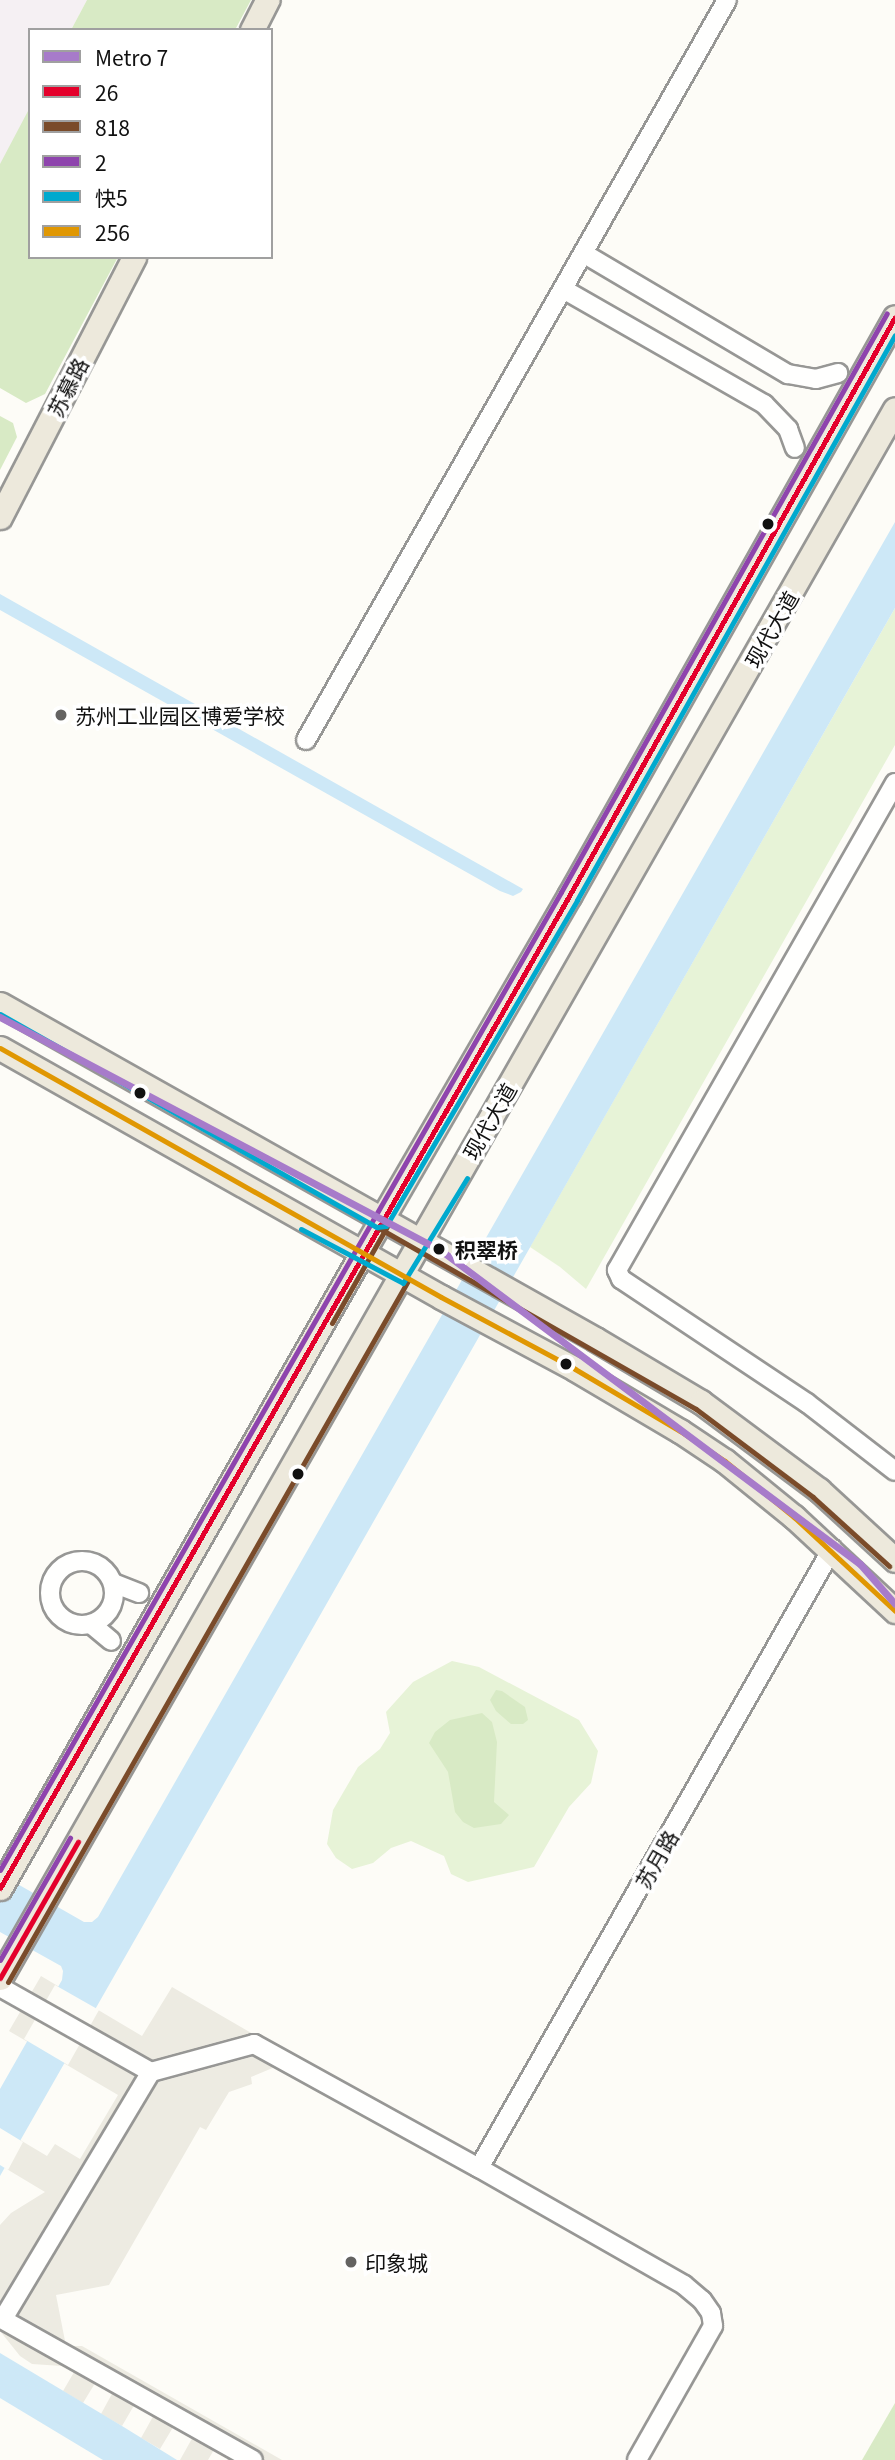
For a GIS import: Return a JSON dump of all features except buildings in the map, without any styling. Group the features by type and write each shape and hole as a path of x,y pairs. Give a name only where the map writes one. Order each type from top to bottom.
{"main road":[{"path":"253,28 267,0"},
{"name":"苏慕路","path":"0,517 133,259"},
{"name":"现代大道","path":"4,1881 381,1219 569,897 895,317"},
{"name":"现代大道","path":"0,1978 895,409"},
{"path":"0,1004 652,1372 723,1417 819,1490 895,1560"},
{"path":"0,1048 401,1275 575,1368 704,1446 761,1489 832,1549 895,1611"}],"street":[{"path":"306,740 727,0"},
{"path":"583,253 788,374 816,379 838,373"},
{"path":"563,289 765,404 788,429 795,447"},
{"path":"895,783 617,1270 621,1279 807,1403 895,1471"},
{"name":"苏月路","path":"479,2168 832,1549"},
{"path":"113,1583 113,1603 101,1620 91,1624 71,1623 55,1610 51,1589 54,1578 60,1570 80,1561 101,1566 113,1583 139,1593"},
{"path":"91,1624 111,1641"},
{"path":"0,1987 151,2072 254,2044 684,2285 702,2300 711,2314 713,2326 637,2460"},
{"path":"151,2072 1,2319 253,2460"}],"shaded area":[{"path":"0,0 87,0 72,28 28,28 28,113 0,165"},
{"path":"41,1976 142,2036 172,1987 284,2052 275,2067 251,2077 252,2084 229,2092 206,2130 200,2127 109,2285 56,2295 66,2346 82,2346 282,2460 227,2460 229,2456 215,2448 208,2460 180,2460 194,2435 175,2424 160,2449 141,2438 155,2413 136,2402 122,2426 101,2414 114,2390 97,2380 83,2403 63,2391 77,2367 32,2364 20,2356 0,2331 0,2225 11,2213 45,2192 0,2165 0,2128 47,2156 55,2144 80,2159 118,2095 9,2031"}],"green space":[{"path":"87,0 251,0 236,28 72,28"},
{"path":"28,111 28,259 117,259 45,394 26,403 0,388 0,164"},
{"path":"0,416 13,423 17,437 0,470"},
{"path":"895,608 895,745 586,1289 530,1247"},
{"path":"452,1661 479,1667 579,1720 598,1751 591,1783 569,1807 534,1867 468,1882 451,1874 444,1856 411,1841 391,1848 373,1863 352,1869 336,1858 327,1844 333,1810 358,1767 380,1749 390,1733 386,1712 413,1682"},
{"path":"496,1690 502,1691 525,1707 528,1720 523,1724 511,1724 496,1711 490,1700"},
{"path":"482,1713 492,1722 497,1742 494,1802 509,1815 501,1824 474,1828 463,1822 455,1812 448,1772 429,1743 435,1732 450,1720"},
{"path":"895,2403 895,2460 862,2460"}],"water":[{"path":"895,522 895,608 0,2176 0,2089 62,1980 63,1971 61,1966 0,1932 0,1874 84,1922 92,1922 98,1917"},
{"path":"0,594 523,889 513,896 500,891 0,610"},
{"path":"0,2353 177,2460 103,2460 0,2398"}],"pier":[{"path":"55,1985 99,2010 68,2065 24,2039"},
{"path":"0,2128 23,2142 8,2170 0,2165"}],"metro line":[{"name":"7","path":"0,1017 439,1249 860,1564 895,1604"}],"transit line":[{"name":"2","path":"0,1870 561,892 887,313"},
{"name":"26","path":"0,1888 569,896 895,317"},
{"name":"快5","path":"0,1014 377,1227 386,1226 577,900 895,335"},
{"name":"256","path":"0,1048 441,1297 575,1369 680,1431 725,1461 794,1517 895,1611"},
{"name":"快5","path":"301,1229 403,1283 467,1178"},
{"name":"818","path":"332,1323 389,1223"},
{"name":"818","path":"377,1227 696,1409 813,1497 889,1566"},
{"name":"818","path":"8,1982 409,1279"},
{"name":"2","path":"0,1960 70,1838"},
{"name":"26","path":"0,1978 78,1842"}],"place":[{"name":"苏州工业园区博爱学校","path":"61,715"},
{"name":"积翠桥","path":"439,1249"},
{"name":"印象城","path":"351,2262"}]}
